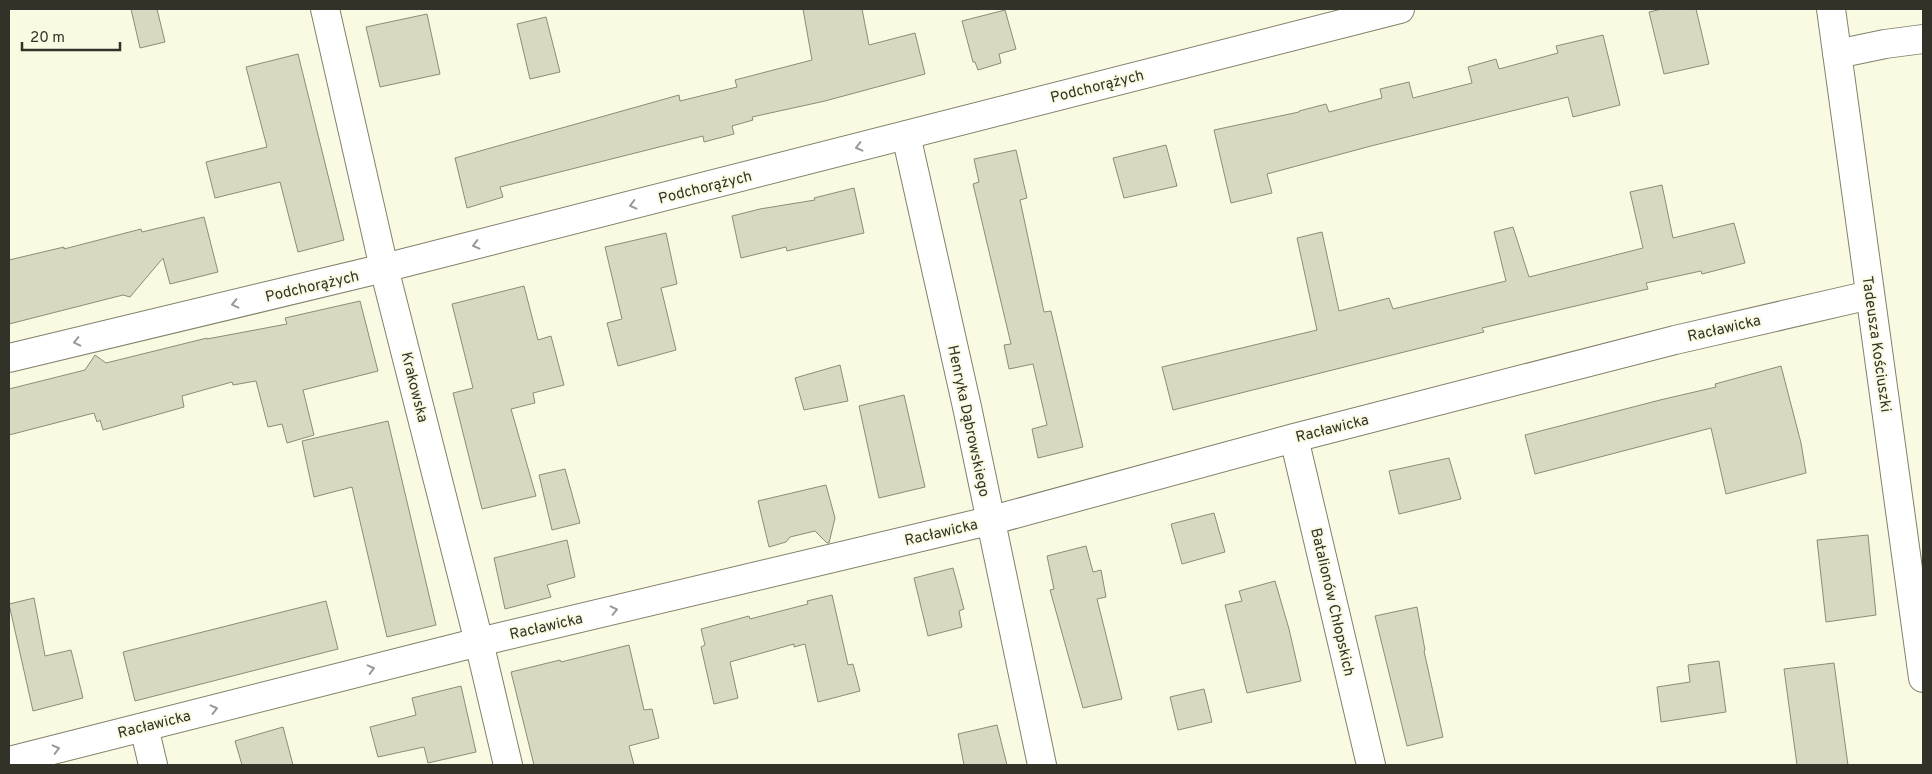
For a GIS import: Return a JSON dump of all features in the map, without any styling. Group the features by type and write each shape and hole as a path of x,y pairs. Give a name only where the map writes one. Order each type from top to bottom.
{"street":[{"name":"Krakowska","path":"325,9 384,268 479,642 508,765"},
{"name":"Podchorążych","path":"9,358 384,268 1400,9"},
{"name":"Tadeusza Kościuszki","path":"1831,9 1923,678"},
{"path":"1838,54 1885,44 1923,39"},
{"name":"Henryka Dąbrowskiego","path":"906,135 967,407 1042,765"},
{"name":"Racławicka","path":"9,761 479,642 990,521 1294,438 1674,340 1870,295"},
{"name":"Batalionów Chłopskich","path":"1294,438 1371,765"},
{"path":"144,727 153,765"}],"building":[{"path":"131,9 157,9 165,42 140,48"},
{"path":"803,9 862,9 869,45 915,33 925,74 825,101 752,117 753,120 732,126 734,134 704,142 703,136 500,187 503,197 467,208 455,158 679,95 680,101 737,87 735,80 812,60"},
{"path":"1662,9 1696,9 1709,64 1664,74 1649,12"},
{"path":"1005,10 1016,49 999,54 1001,63 978,70 975,62 973,62 962,21"},
{"path":"427,14 440,74 380,87 366,27"},
{"path":"546,17 560,72 530,79 517,24"},
{"path":"1603,35 1620,105 1573,117 1568,97 1371,146 1267,174 1272,193 1231,203 1214,130 1299,112 1326,104 1329,112 1382,98 1380,89 1409,82 1413,98 1472,83 1468,67 1496,59 1499,69 1558,53 1556,46"},
{"path":"298,54 344,240 298,252 280,182 215,198 206,162 267,147 246,67"},
{"path":"1166,145 1177,186 1124,198 1113,158"},
{"path":"1016,150 1027,198 1020,200 1044,312 1051,311 1083,447 1038,458 1032,429 1047,425 1033,364 1009,369 1004,345 1011,344 973,184 979,182 974,159"},
{"path":"1662,185 1673,238 1734,223 1745,263 1702,274 1701,271 1646,283 1648,289 1482,328 1484,332 1173,410 1162,367 1317,330 1297,238 1322,232 1339,311 1389,298 1393,309 1506,281 1494,232 1513,227 1529,277 1643,248 1630,192"},
{"path":"854,188 864,233 787,251 786,247 741,258 732,216 760,209 815,200 814,198"},
{"path":"204,217 218,272 170,284 163,258 130,297 123,295 9,324 9,260 64,247 64,249 141,229 142,232"},
{"path":"666,233 677,284 661,288 676,350 618,366 607,323 622,319 605,247"},
{"path":"524,286 538,340 551,336 564,385 533,393 535,403 511,409 536,496 482,509 453,393 473,388 452,304"},
{"path":"360,301 378,371 303,390 314,435 287,443 282,424 268,427 256,381 233,385 232,382 182,396 184,407 103,430 100,420 97,422 94,413 9,435 9,389 85,370 95,355 106,363 207,338 287,324 285,318"},
{"path":"840,365 848,401 804,410 795,378"},
{"path":"1781,366 1801,443 1806,473 1726,494 1711,428 1535,474 1525,435 1716,387 1715,384"},
{"path":"904,395 925,487 879,498 859,406"},
{"path":"388,421 436,625 387,637 352,487 314,497 302,441"},
{"path":"1449,458 1461,499 1399,514 1389,471"},
{"path":"565,469 580,523 552,530 539,475"},
{"path":"826,485 835,518 829,543 815,531 790,537 786,542 769,547 758,501"},
{"path":"1214,513 1225,552 1182,564 1171,524"},
{"path":"1868,535 1876,615 1826,622 1817,540"},
{"path":"567,540 575,577 547,585 551,597 505,609 494,558"},
{"path":"1086,546 1093,572 1101,570 1106,597 1097,599 1122,699 1083,708 1050,590 1054,589 1047,556"},
{"path":"953,568 964,609 959,611 962,627 928,636 914,578"},
{"path":"1275,581 1301,681 1247,693 1225,605 1242,601 1239,591"},
{"path":"832,595 848,665 853,664 860,691 818,702 805,644 794,647 794,644 730,662 738,698 714,704 701,647 705,645 701,629 749,616 750,619 808,604 807,601"},
{"path":"34,598 45,656 71,650 83,698 33,711 9,604"},
{"path":"326,601 338,649 135,701 123,652"},
{"path":"1417,607 1424,651 1443,737 1407,746 1375,616"},
{"path":"629,645 644,710 652,709 659,738 629,746 634,765 534,765 511,672"},
{"path":"1719,661 1726,712 1661,722 1657,687 1690,682 1688,665"},
{"path":"1834,663 1848,765 1797,765 1784,669"},
{"path":"461,686 476,752 428,763 424,747 378,757 370,727 416,715 412,698"},
{"path":"1204,689 1212,722 1178,730 1170,697"},
{"path":"997,725 1007,765 964,765 958,734"},
{"path":"283,727 293,765 242,765 235,741"}]}
